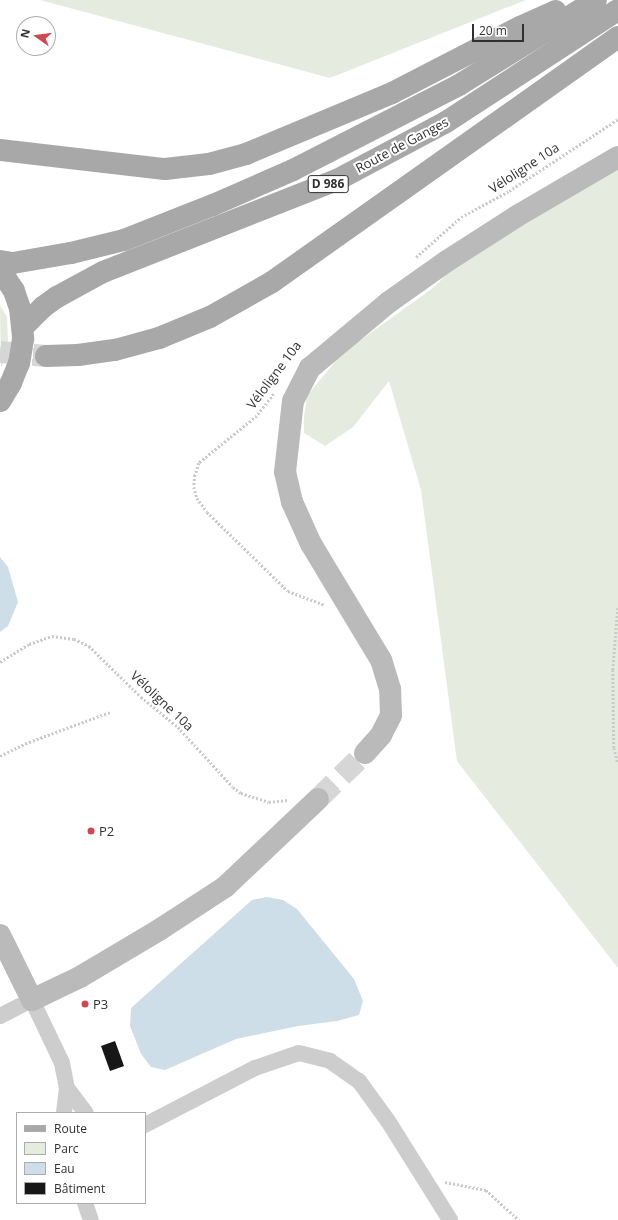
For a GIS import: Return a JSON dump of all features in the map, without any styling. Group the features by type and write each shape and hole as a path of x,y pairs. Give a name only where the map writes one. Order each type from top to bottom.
{"main road":[{"path":"0,150 165,169 209,164 246,154 392,93 520,27 583,0"},
{"name":"Route de Ganges","path":"0,261 13,263 71,253 124,240 212,205 293,170 459,85 596,0"},
{"name":"Route de Ganges","path":"23,327 43,307 57,297 103,272 337,180 446,122 618,10"},
{"path":"46,356 78,355 115,350 159,338 210,317 272,282 618,37"},
{"path":"0,270 14,290 20,308 23,327 20,363 11,383 0,401"}],"street":[{"path":"365,753 381,735 390,716 390,689 381,660 310,544 292,502 285,472 293,401 310,368 389,302 517,216 618,157"},
{"path":"0,1016 80,977 159,930 225,887 318,799"},
{"path":"0,935 62,1063 68,1088 85,1112"},
{"path":"146,1124 254,1068 300,1053 330,1061 359,1081 388,1121 450,1220"},
{"path":"64,1112 68,1088"},
{"path":"85,1204 91,1220"}],"path":[{"name":"Véloligne 10a","path":"415,258 461,217 509,191 618,119"},
{"name":"Véloligne 10a","path":"277,390 257,416 199,463 195,475 194,487 197,498 207,512 288,591 330,607"},
{"path":"618,608 613,670 614,748 618,763"},
{"name":"Véloligne 10a","path":"0,662 29,644 52,636 74,639 89,646 142,697 178,727 241,794 269,802 291,800"},
{"path":"0,756 29,742 110,712"},
{"path":"423,1178 486,1190 519,1220"}],"green space":[{"path":"40,0 526,0 330,78"},
{"path":"618,164 618,968 457,761 421,490 389,381 353,427 325,446 304,433 304,417 307,396 351,342 354,344 365,337 433,288 449,272"},
{"path":"0,305 7,317 8,341 5,360 1,368"}],"water":[{"path":"0,557 8,567 18,602 8,626 0,632"},
{"path":"267,897 283,900 297,909 354,979 363,1001 359,1015 337,1021 298,1026 236,1039 165,1070 151,1067 141,1054 130,1026 131,1008 252,900"}],"building":[{"path":"115,1041 124,1066 110,1071 101,1046"}],"tunnel":[{"path":"0,352 46,356"},
{"path":"318,799 365,753"}],"place":[{"name":"P2","path":"91,831"},
{"name":"P3","path":"85,1004"}]}
